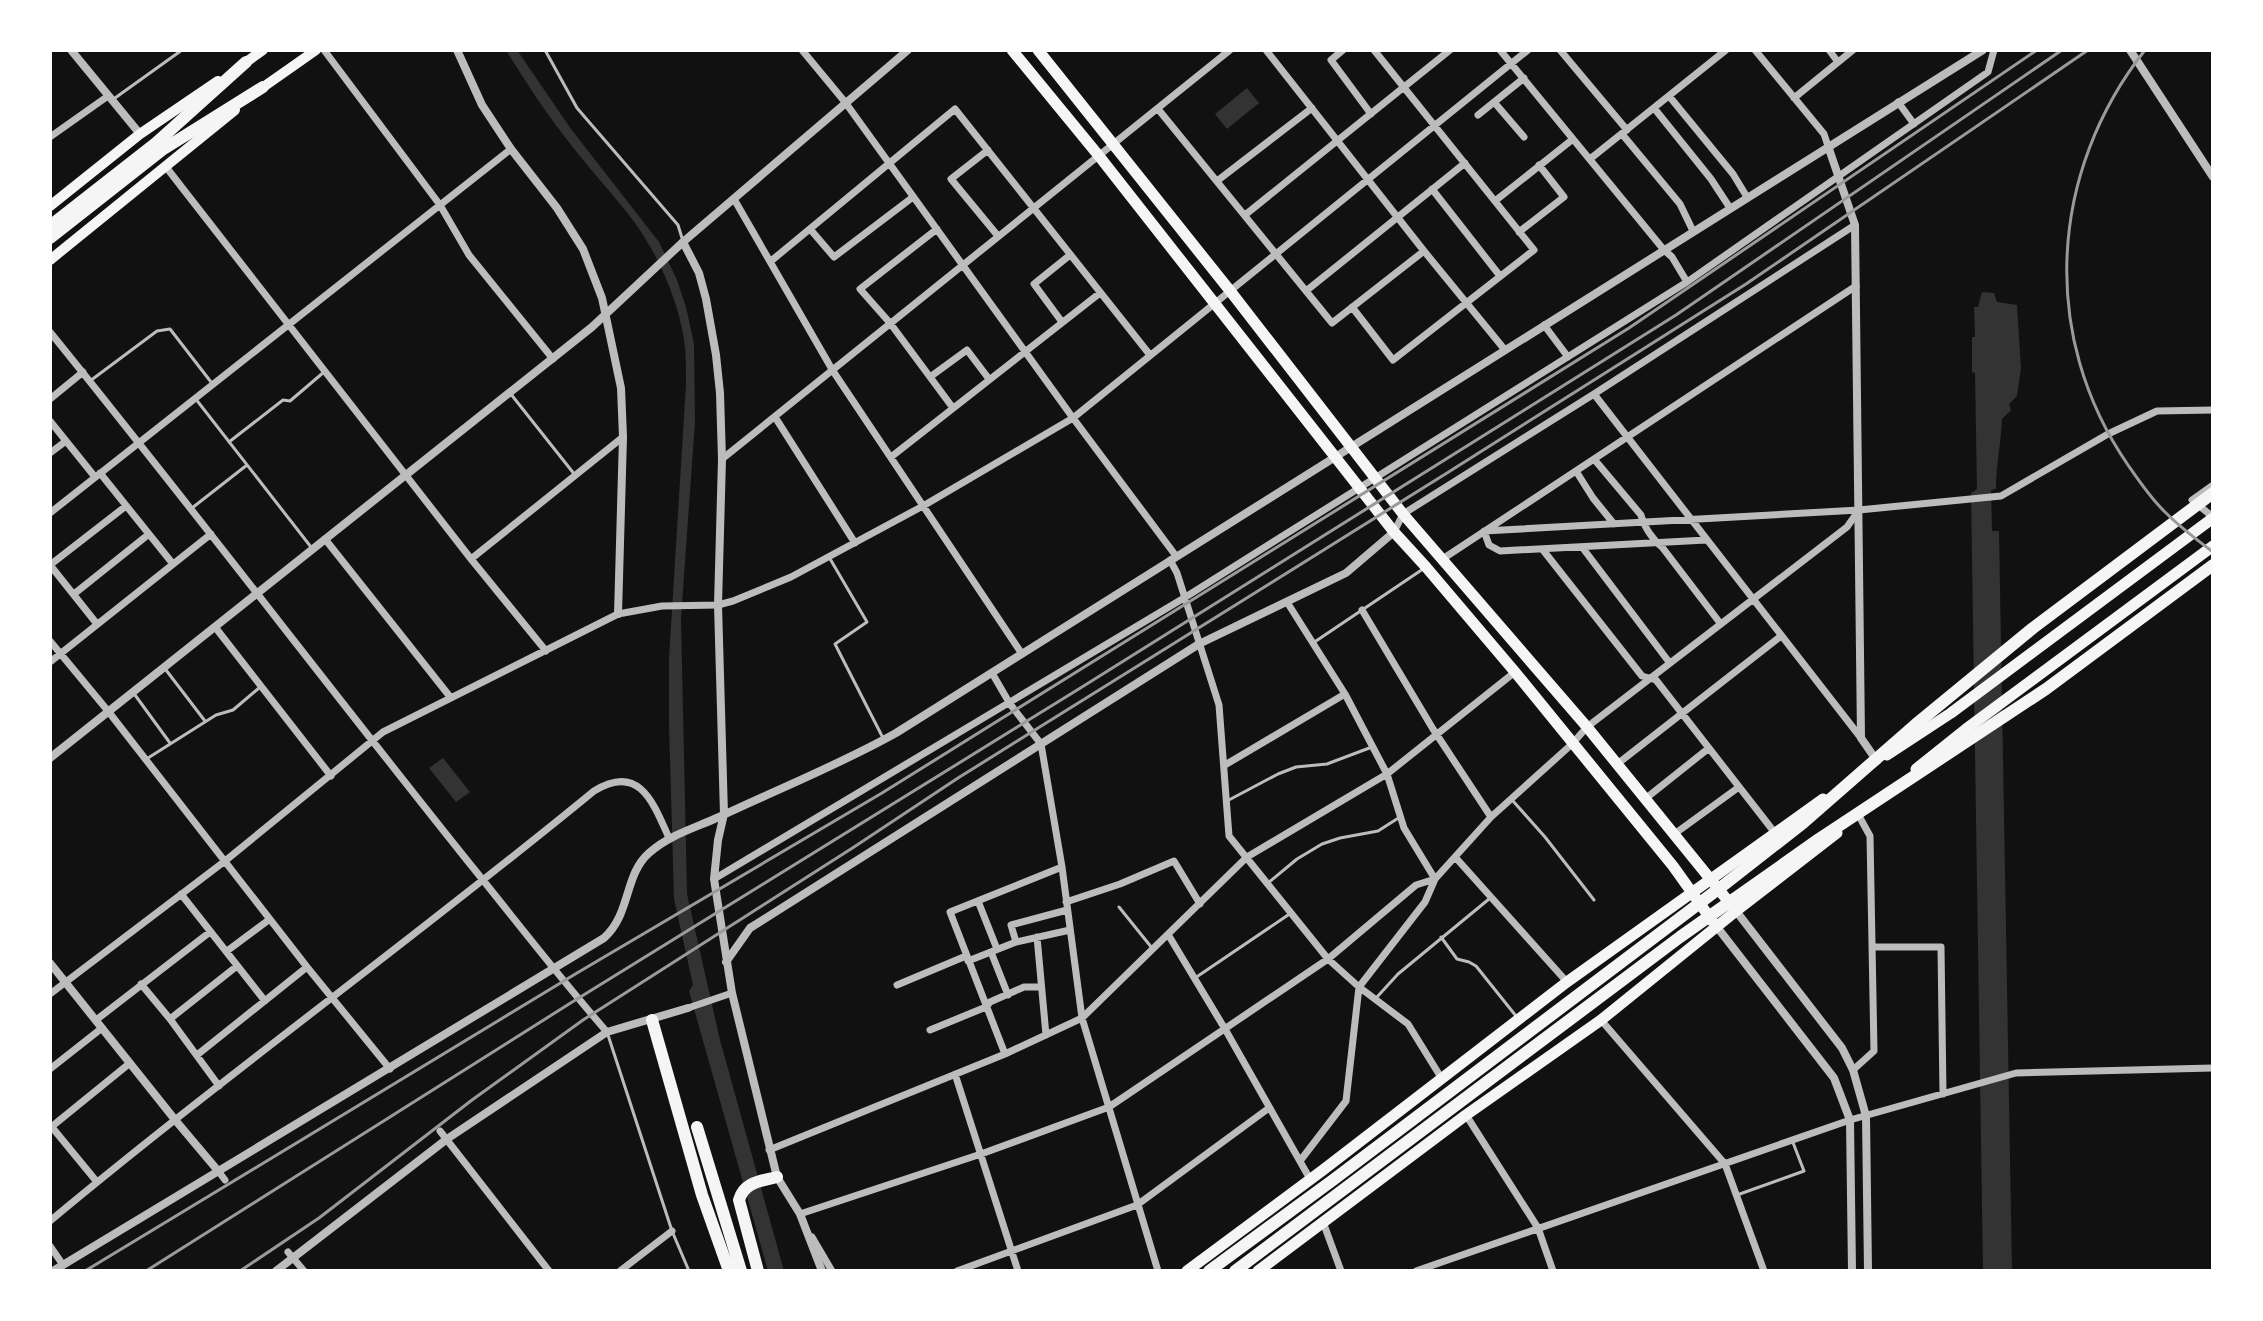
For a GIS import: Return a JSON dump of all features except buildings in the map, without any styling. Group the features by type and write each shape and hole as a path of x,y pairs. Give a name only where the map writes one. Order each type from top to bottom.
{"highway":[{"path":"1012,50 1394,532 1515,672 1673,866 1717,927"},
{"path":"1038,50 1403,514 1587,727 1736,911"},
{"path":"50,226 156,143 246,62"},
{"path":"50,238 162,150 263,87"},
{"path":"1209,1271 1736,876 2033,628 2213,493"},
{"path":"1187,1271 1567,982 1877,761 1951,713 2213,517"},
{"path":"1258,1271 1466,1115 1601,1020 1966,729 2213,546"},
{"path":"1235,1271 1691,929 1819,839 2046,689 2213,565"},
{"path":"652,1020 702,1195 729,1271"},
{"path":"697,1127 741,1271"},
{"path":"758,1271 739,1200 742,1190 771,1178"}],"main road":[{"path":"50,206 140,134 262,50"},
{"path":"50,260 263,87 316,50"}],"street":[{"path":"71,50 140,134"},
{"path":"324,50 440,205 469,255 553,359"},
{"path":"457,50 482,105 583,249 607,315 621,388 623,437 618,614"},
{"path":"802,50 845,102 1173,558 1219,705 1229,836 1328,959 1408,1024 1442,1079"},
{"path":"50,758 607,315 683,242 908,50"},
{"path":"722,459 1230,50"},
{"path":"1266,50 1505,350"},
{"path":"1343,50 1331,60 1371,114"},
{"path":"1352,307 1393,360 1534,250 1374,50"},
{"path":"1500,50 1672,257 1687,282"},
{"path":"50,994 225,861 383,732 618,614 662,606 718,605 791,577 923,506 1073,418 1528,50"},
{"path":"1560,50 1680,204 1693,231"},
{"path":"1590,159 1726,50"},
{"path":"1755,50 1824,134 1855,225 1861,738"},
{"path":"1829,50 1838,62"},
{"path":"1794,98 1853,50"},
{"path":"53,1271 222,1176 597,943 611,932 623,912 638,866 650,851 670,837 884,740 1983,50"},
{"path":"714,879 1184,598 1687,282 1988,72 1994,50"},
{"path":"2130,50 2213,177"},
{"path":"1245,215 1445,51"},
{"path":"1478,115 1524,78"},
{"path":"1669,96 1733,174 1747,197"},
{"path":"50,137 110,98"},
{"path":"1494,102 1524,137"},
{"path":"1898,102 1914,124"},
{"path":"1217,181 1312,108"},
{"path":"1654,108 1711,179 1730,208"},
{"path":"771,261 955,109 1150,355"},
{"path":"1158,109 1332,323 1424,251"},
{"path":"1495,201 1573,139"},
{"path":"50,513 511,149"},
{"path":"988,150 951,179 998,236"},
{"path":"1306,291 1465,163"},
{"path":"1519,232 1564,197 1539,165"},
{"path":"166,167 546,651"},
{"path":"1432,189 1500,276"},
{"path":"810,229 834,257 913,197"},
{"path":"734,199 833,371 1022,654"},
{"path":"726,962 750,928 1199,644 1346,573 1394,532 1403,514 1855,225"},
{"path":"937,229 860,289 890,323 953,408"},
{"path":"683,242 699,273 709,313 720,393 722,459 718,605 724,814 714,879 726,962 769,1150 771,1178 800,1214 822,1271"},
{"path":"1062,322 1034,284 1070,255"},
{"path":"1441,560 1856,286"},
{"path":"891,457 1100,293"},
{"path":"1544,325 1568,357"},
{"path":"50,332 114,409 137,443 192,508 553,970 607,1032"},
{"path":"930,377 967,350 989,379"},
{"path":"50,399 83,372"},
{"path":"1594,394 1877,761"},
{"path":"1484,531 1859,510 2001,496 2108,434 2157,411 2213,410"},
{"path":"775,417 855,543"},
{"path":"50,421 173,564"},
{"path":"471,559 623,437"},
{"path":"50,453 66,441"},
{"path":"1594,459 1641,515 1642,522 1657,543 1720,623"},
{"path":"1576,471 1614,524"},
{"path":"2213,485 2192,500 2213,517"},
{"path":"97,624 50,565 126,506"},
{"path":"1300,1161 1346,1101 1359,987 1425,902 1435,879 1491,817 1587,727 1847,527 1859,510"},
{"path":"1484,531 1489,545 1500,551 1706,540"},
{"path":"74,594 149,534"},
{"path":"50,662 211,534"},
{"path":"325,539 451,698"},
{"path":"1582,547 1669,662"},
{"path":"1543,550 1642,676 1656,680 1775,833"},
{"path":"1287,602 1345,694 1387,774 1404,828 1435,879"},
{"path":"1362,610 1491,817"},
{"path":"215,627 331,776"},
{"path":"1616,765 1781,636"},
{"path":"50,641 390,1069"},
{"path":"769,1150 1005,1054 1082,1018 1247,857 1387,774 1515,672"},
{"path":"992,673 1010,704 1041,744 1062,867 1082,1018 1158,1271"},
{"path":"1225,765 1345,694"},
{"path":"1644,800 1709,748"},
{"path":"50,1221 594,791 608,783 626,780 641,788 670,837"},
{"path":"1673,835 1739,787"},
{"path":"1853,1070 1874,1051 1870,836 1859,816"},
{"path":"1456,858 1567,982"},
{"path":"1016,942 1011,925 1067,906 1174,861 1200,904"},
{"path":"1005,1054 950,912 1062,867"},
{"path":"800,1214 981,1154 1109,1107 1328,959 1416,885 1435,879"},
{"path":"181,894 265,1001"},
{"path":"978,901 1008,995"},
{"path":"1736,911 1842,1048 1853,1070 1866,1116 1868,1271"},
{"path":"227,951 270,919"},
{"path":"1717,927 1834,1078 1850,1120 1852,1271"},
{"path":"897,985 1016,942 1070,930"},
{"path":"96,1020 210,932"},
{"path":"1169,936 1310,1179 1341,1271"},
{"path":"1037,937 1046,1035"},
{"path":"1872,947 1941,947 1943,1094"},
{"path":"50,963 222,1176"},
{"path":"170,1019 237,966"},
{"path":"197,1055 307,967"},
{"path":"141,984 219,1086"},
{"path":"930,1030 1024,987 1041,987"},
{"path":"276,1271 291,1255 447,1139 607,1032 732,993"},
{"path":"1601,1020 1725,1164 1764,1271"},
{"path":"50,1069 102,1028"},
{"path":"97,1182 51,1126 130,1063"},
{"path":"1416,1271 1850,1120 2016,1073 2213,1068"},
{"path":"955,1074 1018,1271"},
{"path":"957,1271 1137,1205 1269,1108"},
{"path":"1466,1115 1538,1228 1553,1271"},
{"path":"440,1131 549,1271"},
{"path":"806,1228 832,1271"},
{"path":"620,1271 672,1231"},
{"path":"50,1246 63,1265"},
{"path":"291,1255 304,1271"}],"lane":[{"path":"110,98 182,50"},
{"path":"545,50 577,108 678,225 683,242"},
{"path":"90,381 157,331 170,329 213,385"},
{"path":"229,442 283,400 290,401 325,372"},
{"path":"510,393 575,475"},
{"path":"195,398 313,549"},
{"path":"192,508 247,465"},
{"path":"829,557 867,622 835,644 884,740"},
{"path":"1313,643 1426,567"},
{"path":"164,667 205,722"},
{"path":"145,759 216,715 233,710 262,686"},
{"path":"132,692 170,743"},
{"path":"1227,801 1287,770 1327,764 1373,747"},
{"path":"1511,799 1594,900"},
{"path":"1268,883 1297,859 1322,844 1378,831 1400,817"},
{"path":"1375,999 1398,974 1492,897"},
{"path":"1119,907 1154,950"},
{"path":"1195,979 1291,913"},
{"path":"1441,937 1457,959 1476,966 1519,1020"},
{"path":"607,1032 672,1231 689,1271"},
{"path":"1737,1195 1804,1171 1792,1140"}],"shaded area":[{"path":"506,50 517,50 571,129 659,242 686,307 694,344 695,422 681,618 687,894 720,1040 784,1271 768,1271 689,991 693,985 674,899 669,658 686,384 679,314 668,282 644,237 554,123"},
{"path":"1247,88 1259,103 1227,129 1215,114"},
{"path":"1982,292 1994,293 1997,302 2017,305 2021,368 2017,396 2009,404 2011,410 2002,419 1996,489 1991,490 1992,531 1999,531 2012,1271 1983,1271 1971,493 1977,489 1972,337 1975,337 1974,307 1978,307"},
{"path":"443,758 470,792 456,802 429,768"}],"railway":[{"path":"85,1271 577,973 882,793 1629,328 2037,50"},
{"path":"146,1271 1676,315 2062,50"},
{"path":"240,1271 319,1218 472,1100 583,1020 958,778 1746,284 2088,50"},
{"path":"2145,50 2113,98 2089,148 2074,201 2067,255 2069,309 2080,363 2099,415 2128,465 2161,508 2213,552"}]}
